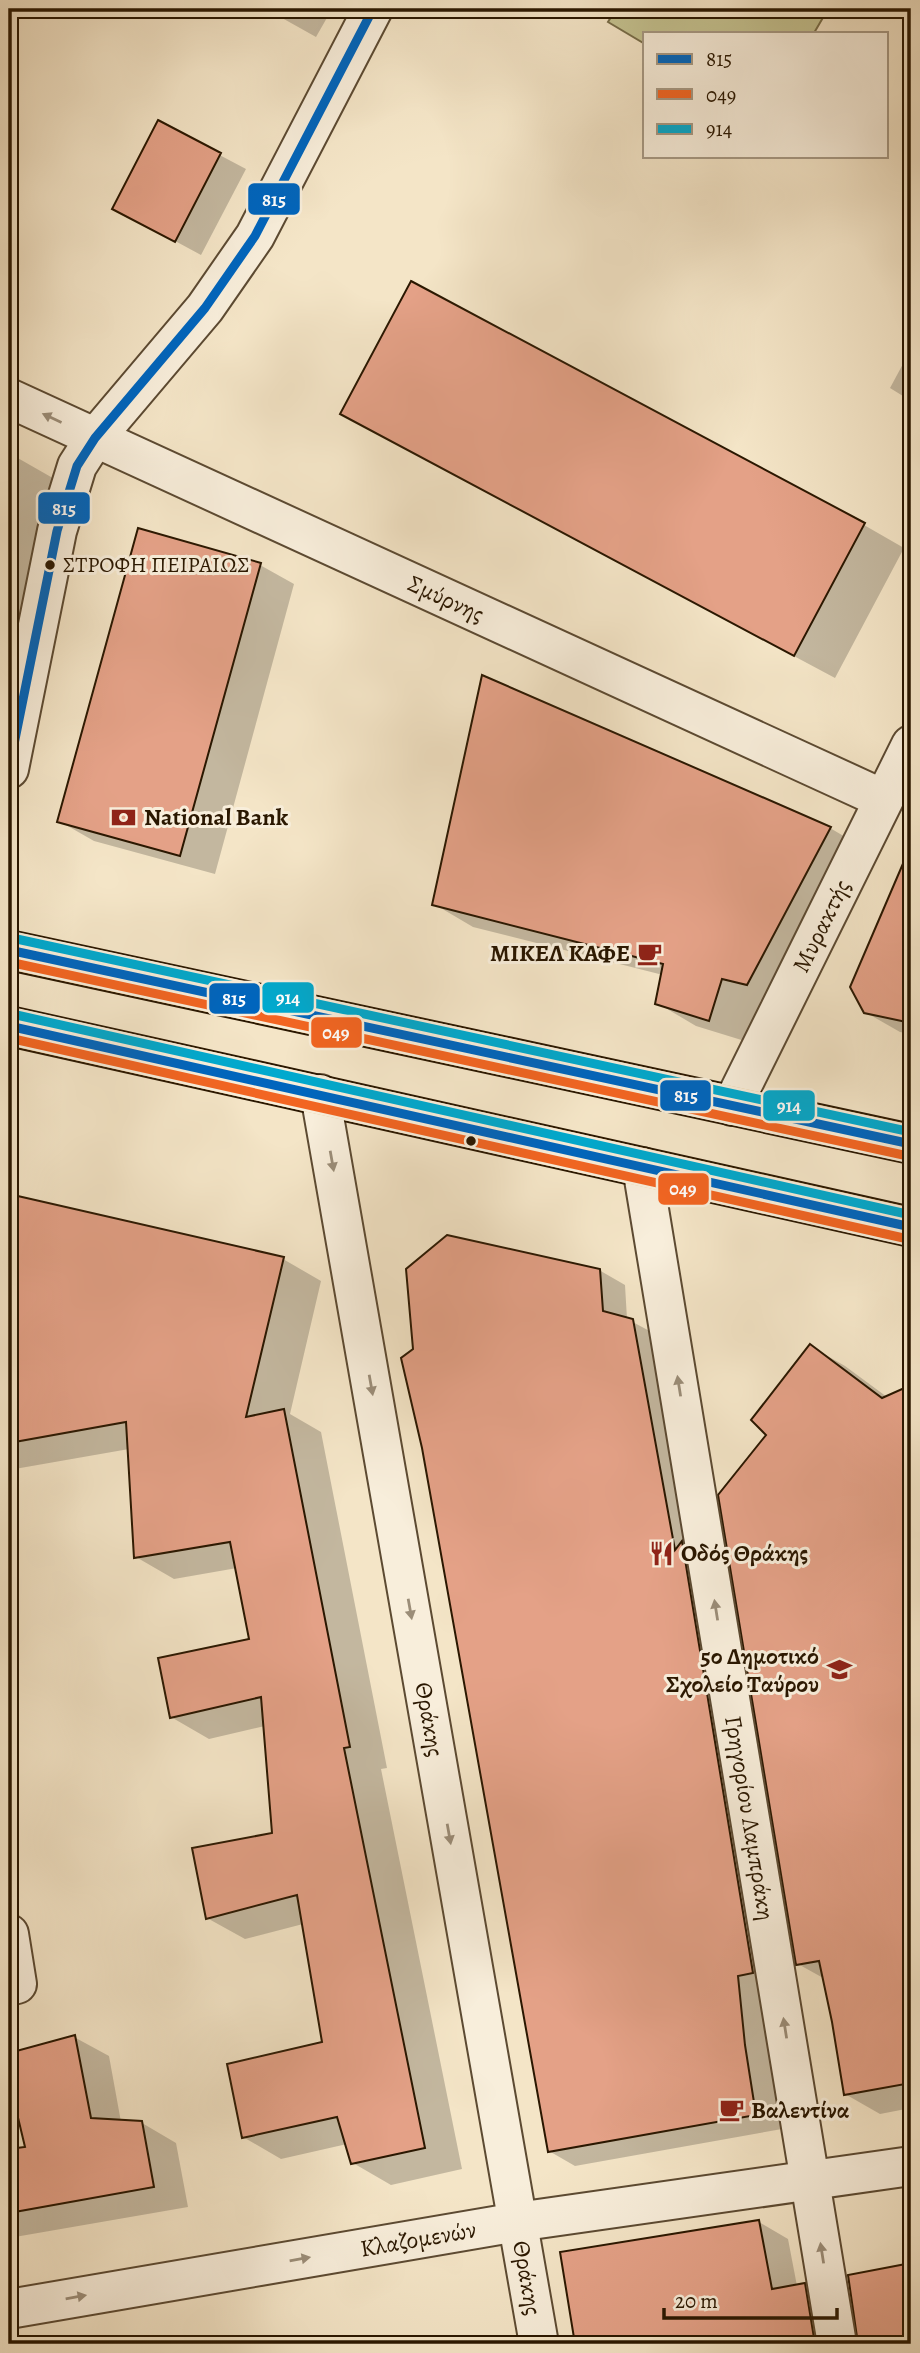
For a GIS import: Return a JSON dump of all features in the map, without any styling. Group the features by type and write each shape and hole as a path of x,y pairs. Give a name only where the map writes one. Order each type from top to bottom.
{"main road":[{"path":"9,950 911,1144"},
{"path":"9,1026 911,1227"}],"street":[{"path":"9,769 57,531 77,466 95,438 205,308 235,267 254,236 373,9"},
{"name":"Σμύρνης","path":"9,398 883,799"},
{"name":"Μυρακτής","path":"732,1106 911,745"},
{"name":"Θράκης","path":"320,1094 539,2344"},
{"name":"Γρηγορίου Λαμπράκη","path":"642,1167 837,2344"},
{"path":"9,1934 17,1984 9,1986"},
{"name":"Κλαζομενών","path":"9,2309 517,2222 911,2166"}],"shaded area":[{"path":"616,9 828,9 815,32 643,32 643,43 608,22"}],"building":[{"path":"158,120 221,153 175,242 112,209"},
{"path":"411,281 865,523 794,656 340,414"},
{"path":"138,528 261,563 180,856 57,822"},
{"path":"482,675 831,827 747,985 722,979 709,1021 655,1004 663,964 432,905"},
{"path":"911,845 911,1023 864,1013 850,987"},
{"path":"9,1194 284,1257 246,1417 284,1409 350,1747 344,1748 425,2148 351,2164 337,2117 242,2138 227,2064 322,2042 297,1895 206,1919 192,1848 272,1833 261,1697 170,1718 158,1658 249,1639 230,1542 134,1558 126,1422 9,1443"},
{"path":"447,1235 600,1269 603,1311 633,1319 675,1550 682,1541 753,1973 738,1976 756,2115 548,2152 422,1448 401,1358 413,1349 406,1269"},
{"name":"5ο Δημοτικό Σχολείο Ταύρου","path":"810,1344 882,1398 911,1385 911,2083 844,2095 819,1961 796,1965 718,1495 766,1435 751,1420"},
{"path":"75,2035 91,2118 142,2121 154,2187 9,2213 9,2149 25,2147 9,2080 9,2053"},
{"path":"759,2220 772,2289 805,2283 815,2344 575,2344 560,2252"},
{"path":"911,2263 911,2344 858,2344 848,2275"}],"transit line":[{"name":"815","path":"9,769 57,531 77,466 95,438 205,308 255,236 373,9"},
{"name":"914","path":"12,938 911,1132"},
{"name":"815","path":"9,950 911,1144"},
{"name":"049","path":"9,962 908,1156"},
{"name":"914","path":"12,1014 911,1215"},
{"name":"815","path":"9,1026 911,1227"},
{"name":"049","path":"9,1038 908,1239"}],"place":[{"name":"ΣΤΡΟΦΗ ΠΕΙΡΑΙΩΣ","path":"50,565"},
{"name":"National Bank","path":"124,817"},
{"name":"ΜΙΚΕΛ ΚΑΦΕ","path":"650,953"},
{"name":"Οδός Θράκης","path":"661,1553"},
{"name":"5ο Δημοτικό Σχολείο Ταύρου","path":"839,1670"},
{"name":"Βαλεντίνα","path":"731,2110"}]}
